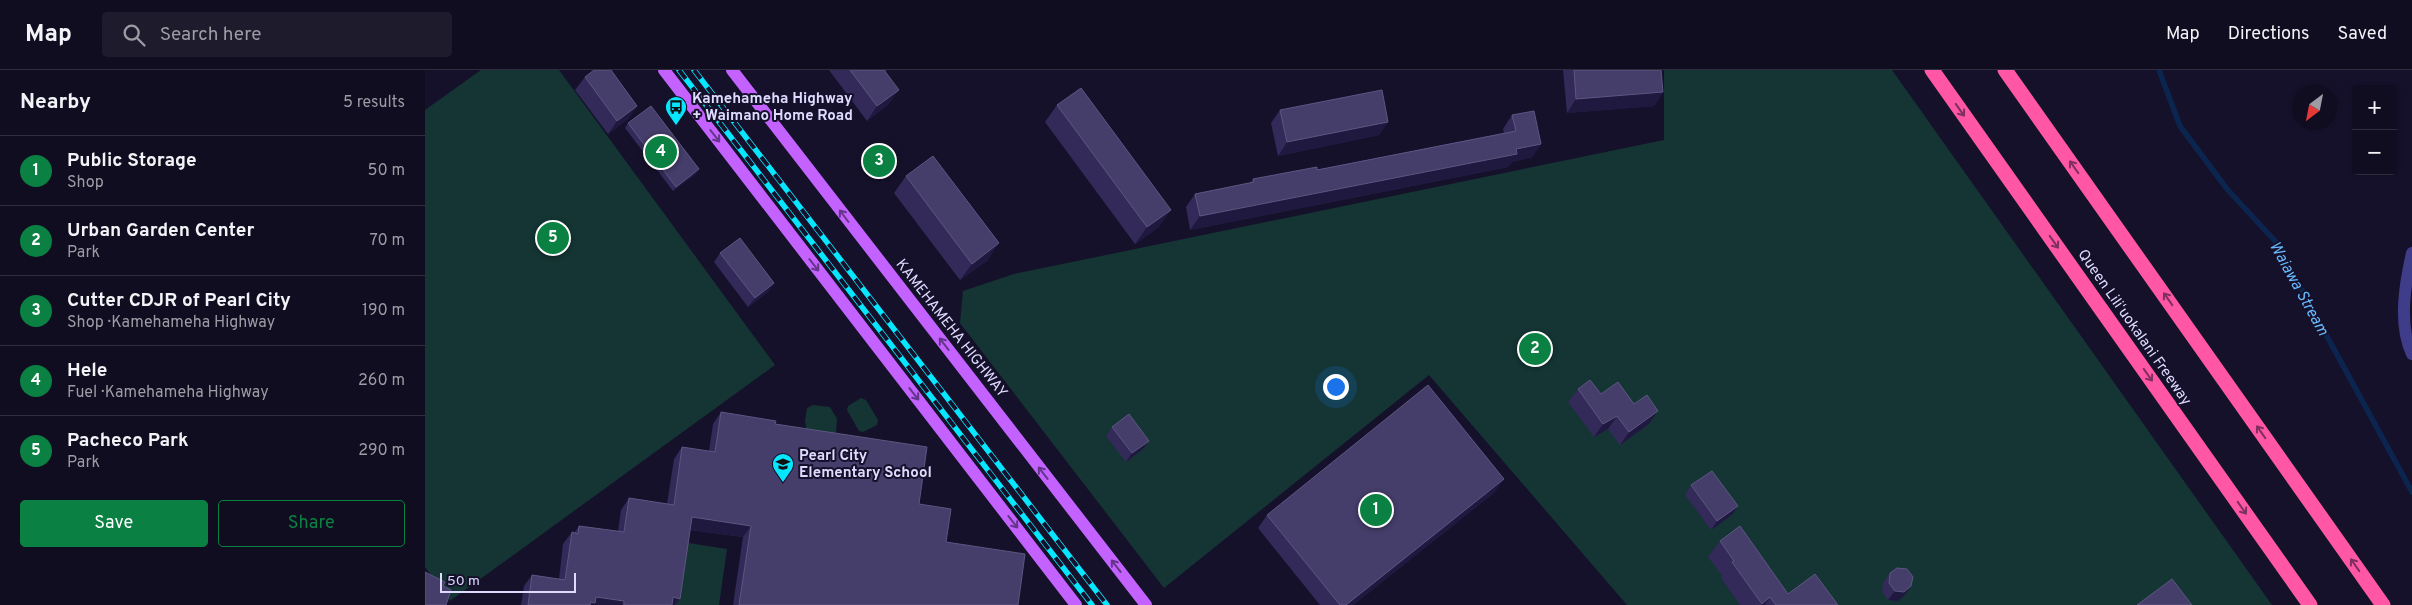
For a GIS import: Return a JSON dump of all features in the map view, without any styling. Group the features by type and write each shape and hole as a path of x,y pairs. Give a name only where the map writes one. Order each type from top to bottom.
{"highway":[{"name":"Queen Liliʻuokalani Freeway","path":"1932,70 2311,605"},
{"path":"2005,70 2383,605"}],"main road":[{"path":"664,70 1077,605"},
{"name":"KAMEHAMEHA HIGHWAY","path":"733,70 1146,605"}],"street":[{"path":"2412,253 2407,276 2404,323 2412,354"}],"green space":[{"path":"481,70 559,70 775,365 450,601 425,567 425,110"},
{"path":"1664,70 1892,70 2272,605 1627,605 1429,375 1164,588 960,323 963,291 1014,274 1664,140"},
{"path":"861,398 866,400 878,420 877,425 863,432 859,431 847,410 848,406"},
{"path":"813,405 830,407 837,419 836,433 807,435 805,421 807,408"},
{"path":"682,542 727,549 719,605 673,605"}],"building":[{"path":"594,70 611,70 637,106 617,121 585,77"},
{"path":"850,70 884,70 899,90 877,106"},
{"path":"1574,70 1661,70 1663,92 1576,99"},
{"path":"1081,88 1171,210 1147,227 1057,105"},
{"path":"1382,90 1388,122 1287,142 1280,110"},
{"path":"651,106 699,169 676,187 628,123"},
{"path":"1534,111 1541,144 1516,149 1517,154 1200,216 1195,194 1254,182 1253,179 1317,167 1317,170 1516,131 1512,115"},
{"path":"933,156 999,243 972,264 906,176"},
{"path":"740,238 774,283 755,298 720,253"},
{"path":"1590,380 1601,394 1618,382 1634,404 1647,395 1658,411 1629,432 1617,416 1603,424 1578,389"},
{"path":"1428,385 1504,479 1346,605 1340,605 1267,515"},
{"name":"Pearl City Elementary School","path":"721,412 776,421 775,424 927,447 919,504 951,509 946,542 1025,554 1018,605 739,605 751,526 692,517 680,599 673,597 672,605 624,605 624,601 596,597 595,603 591,602 590,605 528,605 532,575 565,580 572,532 578,534 579,526 624,532 629,498 674,505 682,447 715,452"},
{"path":"1129,414 1149,441 1132,453 1112,427"},
{"path":"1712,471 1738,506 1717,521 1691,485"},
{"path":"1740,526 1788,594 1815,574 1838,605 1776,605 1770,597 1762,604 1732,562 1734,561 1720,541"},
{"path":"1897,568 1907,569 1913,577 1911,586 1904,592 1895,591 1889,583 1890,573"},
{"path":"425,572 445,582 443,586 451,590 446,605 425,605"},
{"path":"2172,579 2192,605 2137,605"}],"waterway":[{"name":"Waiawa Stream","path":"2159,70 2180,126 2227,189 2275,241 2412,492"}],"railway":[{"path":"679,70 1092,605"},
{"path":"694,70 1107,605"}],"place":[{"name":"Kamehameha Highway + Waimano Home Road","path":"676,126"},
{"name":"Hele","path":"661,152"},
{"name":"Cutter CDJR of Pearl City","path":"879,161"},
{"name":"Pacheco Park","path":"553,238"},
{"name":"Urban Garden Center","path":"1535,349"},
{"name":"Pearl City Elementary School","path":"783,483"},
{"name":"Public Storage","path":"1376,510"}]}
